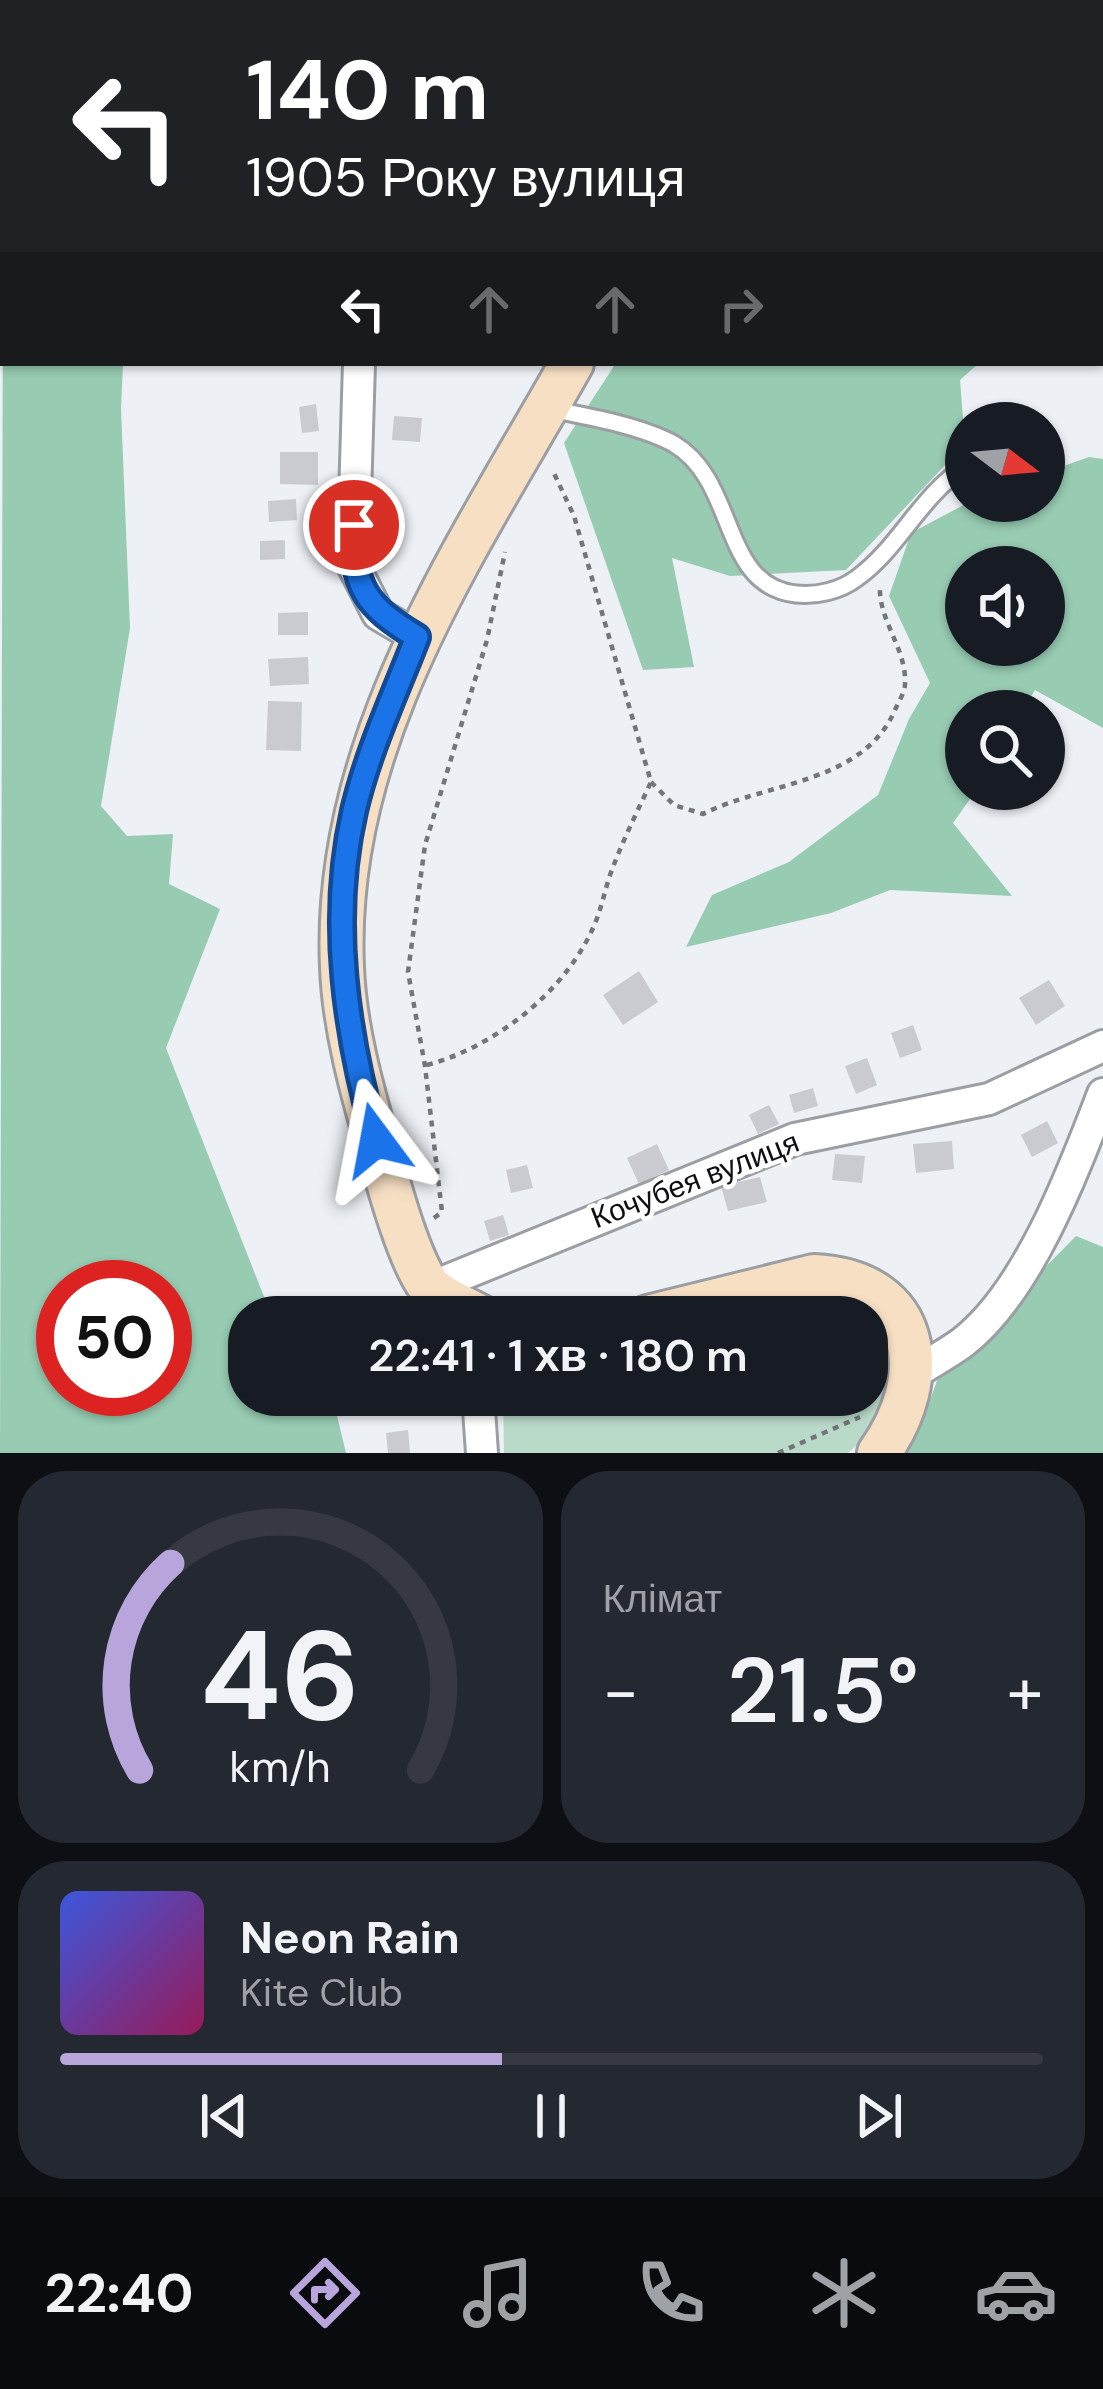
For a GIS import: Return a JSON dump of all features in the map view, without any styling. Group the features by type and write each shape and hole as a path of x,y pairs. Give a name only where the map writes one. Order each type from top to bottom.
{"main road":[{"path":"442,1296 429,1288 400,1220 368,1110 342,971 344,883 354,812 417,637 570,366"},
{"path":"733,1296 814,1276 834,1276 876,1296"},
{"path":"888,1307 913,1351 914,1372 890,1437"}],"street":[{"path":"359,366 352,565 378,614 417,637"},
{"name":"Кочубея вулиця","path":"429,1288 794,1139 989,1099 1103,1046"},
{"path":"914,1372 965,1341 1025,1269 1074,1170 1103,1094"},
{"path":"479,1416 482,1453"}],"lane":[{"path":"540,420 614,423 674,444 719,494 747,566 760,581 782,592 810,596 858,578 920,505 945,484"}],"path":[{"path":"540,420 574,516 651,782 674,805 703,814 732,799 824,772 860,755 888,727 905,686 898,647 879,602 890,542"},
{"path":"442,1212 425,1066 408,972 425,845 487,640 507,542"},
{"path":"425,1066 462,1056 533,1006 561,978 593,929 612,868 651,782"},
{"path":"778,1453 856,1417 890,1437"}],"green space":[{"path":"3,366 123,366 130,628 101,806 127,836 173,834 169,884 220,909 166,1048 264,1296 228,1296 228,1416 337,1416 346,1453 0,1453"},
{"path":"614,366 976,366 960,380 962,402 945,402 945,465 846,570 730,576 672,558 694,667 643,670 564,443"},
{"path":"1089,457 1103,459 1103,728 1065,707 1065,690 945,690 945,810 962,810 953,823 1012,896 890,890 831,913 686,947 712,895 789,862 878,795 909,719 930,683 889,596 911,533 945,515 945,522 1065,522 1065,466"},
{"path":"1076,1236 1103,1247 1103,1453 900,1453 919,1431 939,1375"},
{"path":"779,1292 853,1296 766,1296"},
{"path":"888,1338 900,1367 888,1392"},
{"path":"503,1416 877,1416 868,1435 848,1453 504,1453"}],"building":[{"path":"316,404 319,431 302,433 299,407"},
{"path":"394,416 422,418 420,442 392,440"},
{"path":"280,452 318,452 318,485 280,484"},
{"path":"296,499 297,520 269,522 268,501"},
{"path":"285,540 285,559 260,560 260,541"},
{"path":"308,612 308,635 278,635 278,613"},
{"path":"308,657 309,684 270,686 268,659"},
{"path":"268,701 302,702 301,751 266,750"},
{"path":"639,971 658,1002 623,1025 603,995"},
{"path":"1049,980 1065,1006 1036,1025 1019,998"},
{"path":"913,1025 922,1050 900,1058 891,1033"},
{"path":"867,1058 877,1085 856,1094 845,1066"},
{"path":"813,1088 818,1106 794,1113 789,1095"},
{"path":"769,1105 779,1124 758,1134 749,1115"},
{"path":"1047,1121 1058,1143 1032,1157 1021,1135"},
{"path":"952,1141 954,1169 916,1173 913,1144"},
{"path":"657,1144 669,1170 639,1184 627,1158"},
{"path":"835,1154 865,1156 862,1183 832,1180"},
{"path":"527,1165 533,1188 511,1193 506,1170"},
{"path":"760,1177 767,1202 728,1211 721,1186"},
{"path":"503,1215 509,1235 490,1241 484,1221"},
{"path":"408,1430 410,1453 388,1453 386,1433"}],"route":[{"path":"354,525 352,565 378,614 417,637 354,812 344,883 342,971 376,1140"}]}
